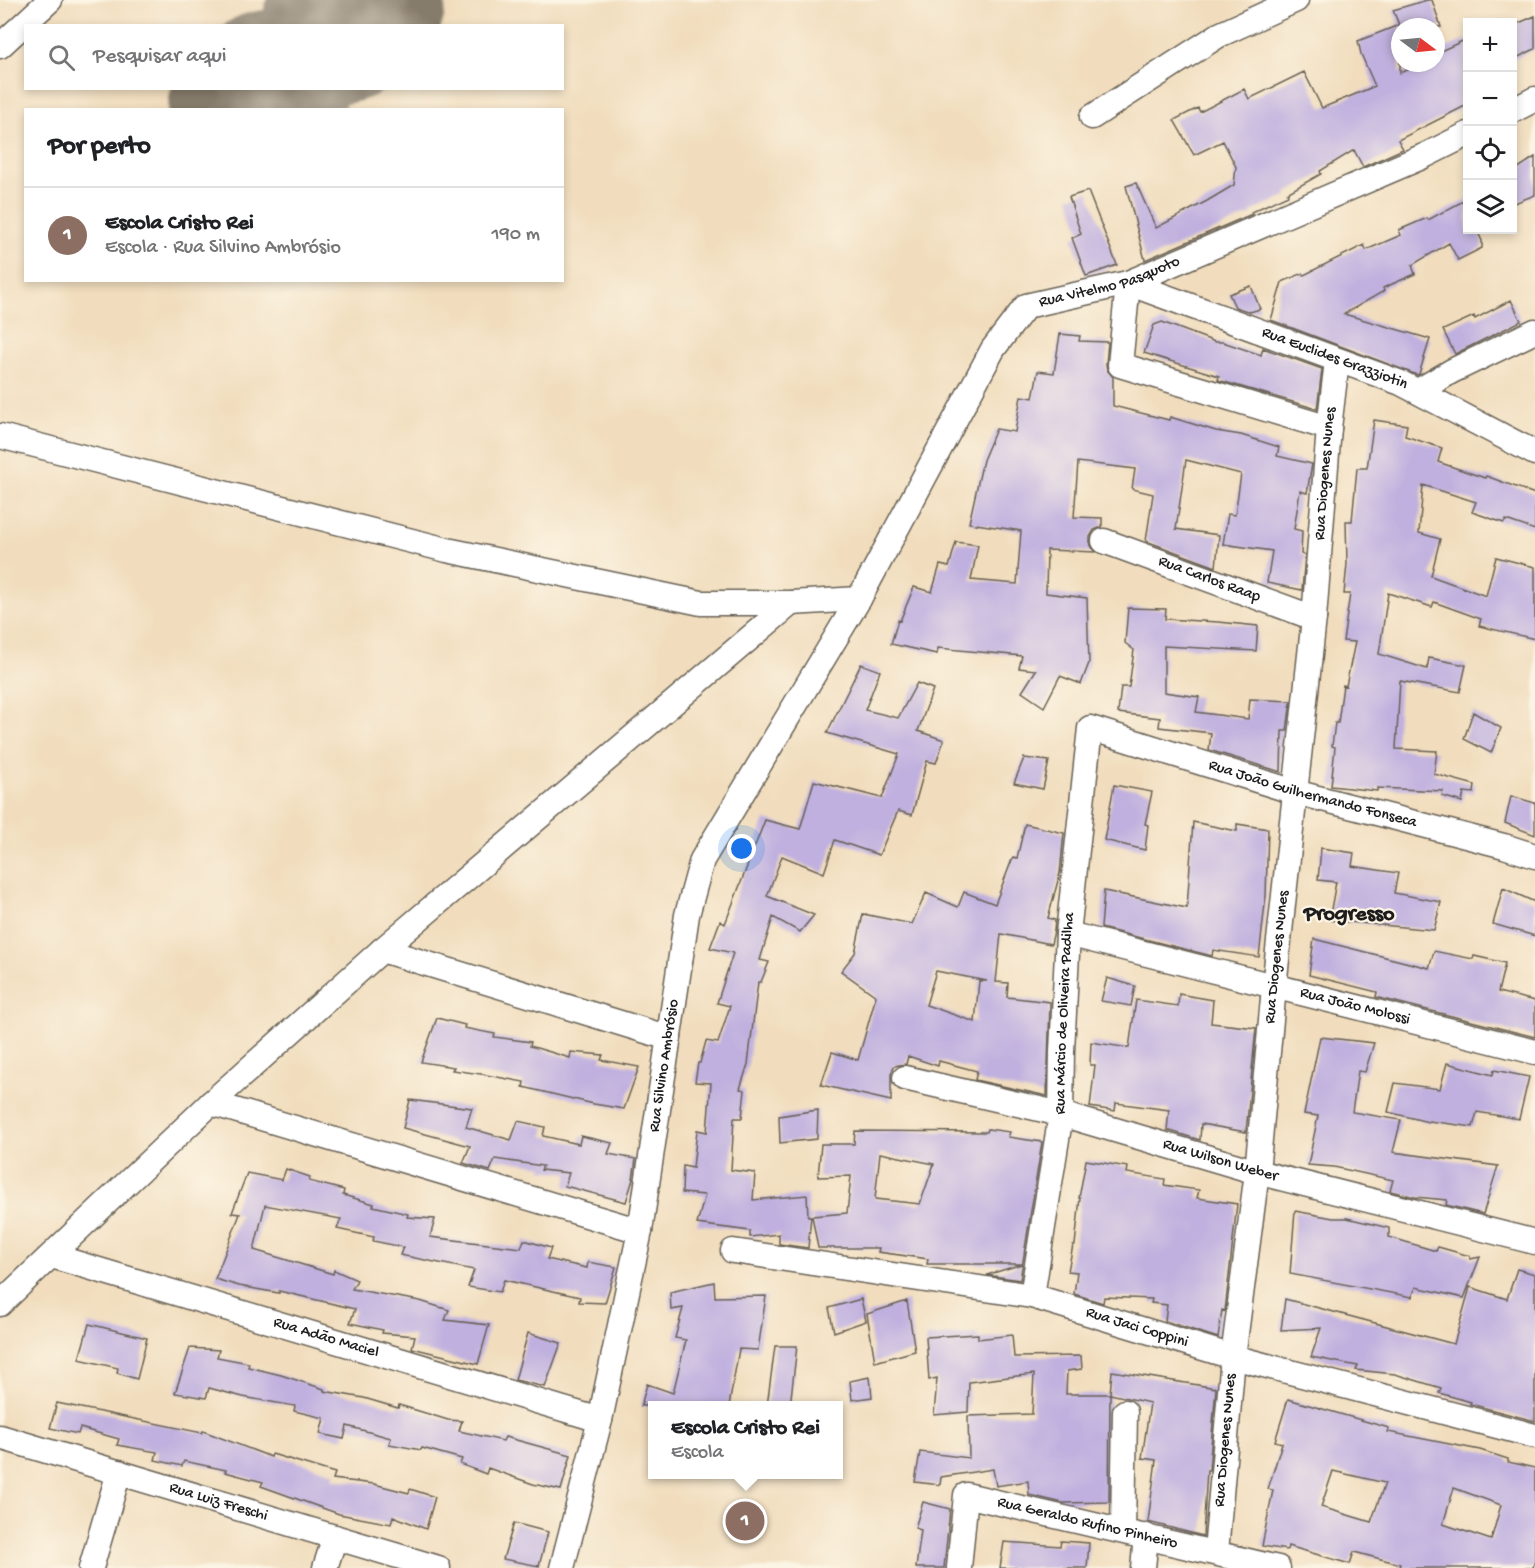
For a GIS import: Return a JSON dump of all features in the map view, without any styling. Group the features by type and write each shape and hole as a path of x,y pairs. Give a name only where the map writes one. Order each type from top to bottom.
{"street":[{"path":"0,46 50,0"},
{"path":"1092,117 1219,34 1296,0"},
{"path":"1517,108 1535,99"},
{"name":"Rua Vitelmo Pasquoto","path":"859,599 993,349 1026,306 1128,283 1424,156 1463,136"},
{"path":"1128,283 1120,366 1329,428"},
{"name":"Rua Euclides Grazziotin","path":"1128,283 1418,391 1452,371 1535,331"},
{"name":"Rua Diogenes Nunes","path":"1216,1552 1233,1357 1257,1172 1274,987 1314,618 1329,428 1337,361"},
{"path":"1418,391 1535,453"},
{"path":"0,436 447,550 701,603 791,603 859,599"},
{"name":"Rua Carlos Raap","path":"1104,541 1314,618"},
{"name":"Rua Silvino Ambrósio","path":"562,1568 600,1420 640,1231 687,915 702,860 859,599"},
{"path":"0,1305 211,1103 382,950 791,603"},
{"name":"Rua João Guilhermando Fonseca","path":"1090,728 1296,792 1535,856"},
{"name":"Rua Márcio de Oliveira Padilha","path":"1032,1296 1061,1114 1068,934 1090,728"},
{"name":"Rua João Molossi","path":"1068,934 1535,1052"},
{"path":"382,950 669,1038"},
{"name":"Rua Wilson Weber","path":"904,1078 1061,1114 1257,1172 1535,1242"},
{"path":"211,1103 640,1231"},
{"name":"Rua Jaci Coppini","path":"733,1251 1032,1296 1233,1357 1535,1436"},
{"name":"Rua Adão Maciel","path":"52,1256 600,1420"},
{"path":"1125,1412 1135,1534 1143,1568"},
{"name":"Rua Luiz Freschi","path":"0,1437 438,1568"},
{"path":"91,1568 119,1473"},
{"name":"Rua Geraldo Rufino Pinheiro","path":"959,1568 966,1495 1278,1568"},
{"path":"325,1568 335,1537"}],"building":[{"path":"1432,0 1438,18 1396,18 1393,10"},
{"path":"1535,16 1535,49 1517,58 1517,24"},
{"path":"1391,28 1391,72 1400,73 1445,72 1445,49 1463,41 1463,107 1398,140 1403,149 1363,167 1354,150 1320,171 1321,174 1287,193 1288,195 1251,212 1252,214 1145,260 1126,186 1136,183 1156,228 1234,185 1236,167 1223,141 1194,155 1174,120 1198,108 1200,112 1244,89 1249,99 1304,72 1322,108 1375,86 1358,41"},
{"path":"1535,157 1535,195 1517,202 1517,180 1517,169"},
{"path":"1088,191 1117,265 1086,276 1072,238 1081,234 1069,197"},
{"path":"1463,201 1463,234 1479,234 1482,248 1458,260 1449,243 1412,265 1415,274 1383,288 1384,291 1344,314 1430,339 1419,374 1271,320 1282,282 1303,273 1304,275 1364,245 1366,250 1401,235 1399,230 1427,218 1428,220"},
{"path":"1251,286 1260,309 1250,312 1235,307 1229,294"},
{"path":"1511,300 1521,321 1455,354 1443,330 1474,316 1475,319"},
{"path":"1162,322 1215,342 1223,342 1261,355 1263,348 1322,369 1317,409 1218,380 1219,376 1144,353 1154,325"},
{"path":"1060,334 1080,336 1079,341 1108,342 1106,364 1107,370 1113,377 1113,406 1169,420 1170,417 1216,431 1241,435 1279,447 1277,456 1312,464 1307,493 1300,491 1294,529 1302,531 1301,554 1305,555 1302,590 1267,583 1272,551 1223,544 1228,514 1235,515 1241,474 1186,460 1176,529 1219,535 1216,567 1146,541 1153,494 1132,489 1135,469 1078,462 1074,517 1102,518 1102,527 1094,530 1090,537 1090,544 1095,552 1047,550 1046,593 1087,598 1089,663 1081,684 1060,676 1044,707 1022,692 1036,670 1019,668 1022,656 938,648 937,654 891,644 898,620 900,621 914,587 932,592 940,565 949,567 956,542 978,545 971,580 1017,584 1021,531 969,523 983,460 996,429 1015,432 1021,396 1033,398 1038,371 1054,373"},
{"path":"1374,420 1407,425 1405,436 1442,448 1438,462 1535,494 1535,530 1472,512 1476,502 1423,485 1419,533 1440,539 1431,576 1486,596 1496,557 1535,567 1535,639 1479,626 1481,619 1434,602 1432,607 1388,593 1379,654 1427,669 1429,658 1466,665 1460,692 1400,681 1396,749 1437,751 1434,774 1475,785 1474,793 1464,792 1462,802 1442,796 1443,791 1377,788 1377,791 1331,786 1335,723 1338,723 1343,685 1346,686 1355,642 1343,641 1350,594 1344,594 1347,564 1346,521 1352,521 1357,468 1367,468"},
{"path":"1128,608 1166,609 1165,619 1258,626 1256,651 1164,646 1164,692 1199,697 1196,712 1248,719 1250,699 1291,701 1287,731 1282,731 1281,772 1209,750 1211,733 1159,727 1160,718 1118,713 1121,687 1129,687 1134,650 1125,643"},
{"path":"861,664 880,671 865,710 898,718 917,683 933,689 918,731 944,740 936,763 927,761 912,815 898,811 879,855 835,840 824,873 782,856 767,896 814,915 800,932 773,917 760,960 769,962 761,982 758,982 748,1064 740,1089 745,1090 742,1118 734,1118 731,1170 755,1173 753,1200 807,1195 808,1216 811,1216 808,1248 779,1244 779,1234 750,1237 750,1231 697,1224 705,1195 682,1193 683,1166 693,1168 697,1130 707,1132 711,1083 695,1082 698,1063 700,1063 706,1041 718,1043 730,1006 717,1003 733,953 710,948 720,921 725,924 765,820 800,829 814,781 882,798 899,754 827,733"},
{"path":"1473,712 1501,728 1491,753 1464,739"},
{"path":"1024,758 1049,761 1043,789 1014,783"},
{"path":"1114,785 1152,792 1145,824 1148,825 1145,850 1104,840"},
{"path":"1511,796 1535,803 1535,835 1505,823"},
{"path":"1193,822 1237,831 1237,824 1268,829 1266,895 1259,957 1213,950 1212,956 1101,928 1104,891 1187,908"},
{"path":"1025,824 1064,833 1060,873 1048,918 1055,920 1051,944 1001,934 996,982 1008,983 1007,997 1050,1002 1047,1096 975,1080 977,1071 939,1061 938,1066 908,1056 906,1064 894,1066 891,1074 891,1101 821,1085 832,1052 858,1060 876,996 841,971 855,953 863,914 912,924 926,893 958,907 964,892 995,904 1013,857 1017,858","holes":["936,971 987,981 979,981 975,1022 926,1005"]},
{"path":"1321,848 1354,853 1352,866 1398,873 1394,893 1441,902 1434,930 1329,920 1336,882 1318,880"},
{"path":"1503,888 1535,902 1535,936 1493,924"},
{"path":"1314,939 1429,968 1434,951 1505,963 1498,992 1535,1001 1535,1037 1376,997 1377,992 1309,975"},
{"path":"1107,978 1135,986 1131,1006 1101,1001"},
{"path":"1179,994 1213,1000 1211,1023 1256,1028 1246,1132 1201,1124 1200,1140 1167,1130 1169,1110 1116,1103 1115,1111 1090,1107 1095,1065 1090,1065 1091,1042 1129,1048 1136,1000 1178,1006"},
{"path":"437,1018 465,1025 464,1028 495,1034 494,1037 531,1042 530,1046 570,1058 571,1052 603,1055 601,1060 639,1067 624,1109 523,1087 524,1082 452,1070 454,1067 421,1062"},
{"path":"1320,1037 1374,1043 1365,1072 1358,1071 1352,1112 1401,1120 1393,1152 1498,1166 1483,1214 1446,1205 1447,1200 1415,1197 1390,1191 1393,1180 1334,1167 1308,1165 1318,1116 1304,1114"},
{"path":"1447,1063 1493,1075 1494,1070 1529,1077 1519,1119 1477,1112 1473,1127 1428,1122 1388,1112 1395,1083 1440,1089"},
{"path":"410,1100 472,1108 466,1127 511,1140 518,1121 545,1127 543,1136 579,1144 581,1136 612,1143 608,1154 636,1159 626,1202 565,1186 569,1173 541,1170 543,1166 495,1159 490,1171 463,1163 470,1146 403,1128"},
{"path":"818,1110 817,1139 780,1143 779,1116"},
{"path":"988,1129 1010,1132 1008,1137 1042,1142 1020,1280 987,1275 1022,1264 927,1264 928,1259 878,1252 879,1248 818,1248 812,1216 847,1213 851,1176 818,1177 821,1144 854,1144 855,1131 987,1132","holes":["880,1153 934,1164 920,1204 875,1199"]},
{"path":"1086,1160 1128,1167 1127,1173 1165,1179 1164,1185 1199,1190 1197,1198 1237,1204 1225,1311 1222,1310 1218,1338 1165,1321 1167,1305 1151,1303 1152,1299 1104,1297 1103,1303 1074,1294 1077,1272 1068,1271 1073,1245 1075,1245 1079,1198"},
{"path":"286,1169 310,1177 309,1181 344,1190 343,1195 374,1204 373,1206 408,1214 407,1217 435,1219 430,1237 521,1248 524,1240 551,1248 547,1259 587,1268 588,1262 616,1267 605,1303 579,1302 580,1297 504,1280 500,1292 468,1287 474,1270 400,1255 403,1247 373,1241 374,1237 337,1229 341,1219 265,1205 254,1250 333,1274 334,1270 357,1280 352,1289 420,1301 449,1310 445,1320 489,1325 478,1364 412,1348 415,1336 382,1333 383,1330 350,1323 355,1309 279,1291 279,1293 239,1286 215,1279 240,1214 232,1213 247,1173 282,1180"},
{"path":"1295,1211 1333,1218 1347,1218 1389,1228 1389,1237 1436,1251 1438,1247 1470,1256 1470,1259 1480,1257 1464,1298 1416,1287 1412,1297 1290,1274"},
{"path":"1517,1269 1535,1274 1535,1421 1470,1404 1471,1402 1439,1393 1441,1388 1395,1374 1356,1370 1358,1366 1311,1357 1321,1328 1281,1330 1285,1299 1454,1344 1470,1287 1507,1299"},
{"path":"714,1282 715,1297 766,1296 758,1350 739,1349 730,1401 648,1401 648,1406 641,1406 647,1384 673,1393 686,1340 675,1338 683,1308 671,1310 670,1292"},
{"path":"861,1299 866,1321 834,1332 829,1308"},
{"path":"907,1301 915,1351 875,1362 867,1314"},
{"path":"89,1324 147,1338 137,1379 117,1373 118,1368 79,1359"},
{"path":"528,1333 561,1343 545,1387 515,1380"},
{"path":"978,1334 978,1339 1012,1335 1014,1357 1081,1356 1082,1369 1067,1371 1066,1394 1110,1394 1109,1502 1063,1503 1029,1495 1028,1481 996,1486 993,1469 941,1477 940,1485 915,1482 920,1452 969,1458 968,1416 1032,1414 1034,1374 969,1382 968,1412 934,1415 937,1378 929,1380 926,1337"},
{"path":"775,1346 797,1346 791,1401 768,1401"},
{"path":"190,1348 219,1350 217,1357 249,1363 248,1367 281,1375 324,1389 324,1391 364,1398 398,1408 399,1405 448,1420 462,1421 459,1431 503,1441 505,1437 571,1455 561,1490 533,1484 488,1468 486,1474 460,1464 462,1459 422,1448 421,1450 389,1444 391,1438 347,1426 344,1439 320,1434 324,1418 294,1411 295,1406 243,1397 209,1388 206,1398 175,1393"},
{"path":"1112,1371 1216,1388 1203,1536 1148,1522 1156,1460 1142,1458 1150,1403 1110,1394"},
{"path":"870,1377 872,1397 852,1400 850,1381"},
{"path":"1288,1399 1389,1428 1388,1432 1480,1450 1508,1459 1508,1462 1535,1468 1535,1560 1533,1568 1399,1568 1400,1564 1354,1552 1350,1564 1288,1546 1287,1550 1262,1546 1273,1490 1268,1489 1282,1443 1275,1441","holes":["1333,1471 1385,1483 1371,1522 1321,1507","1454,1488 1501,1505 1491,1540 1443,1524"]},
{"path":"57,1403 202,1433 203,1431 271,1457 272,1454 335,1473 333,1479 374,1484 409,1493 410,1489 435,1497 426,1529 393,1516 391,1524 339,1514 261,1486 263,1482 225,1472 226,1470 184,1461 182,1466 155,1460 157,1452 117,1445 119,1439 80,1428 78,1434 50,1428"},
{"path":"923,1502 950,1509 944,1568 916,1568 921,1530 915,1528"},
{"path":"514,1523 548,1532 539,1566 503,1559"},
{"path":"1061,1541 1089,1543 1087,1568 1000,1568 1004,1542 1060,1546"}],"runway":[{"path":"342,24 368,0"},
{"path":"248,108 267,90"}],"place":[{"name":"Escola Cristo Rei","path":"745,1521"}],"district":[{"name":"Progresso","path":"1349,915"}]}
